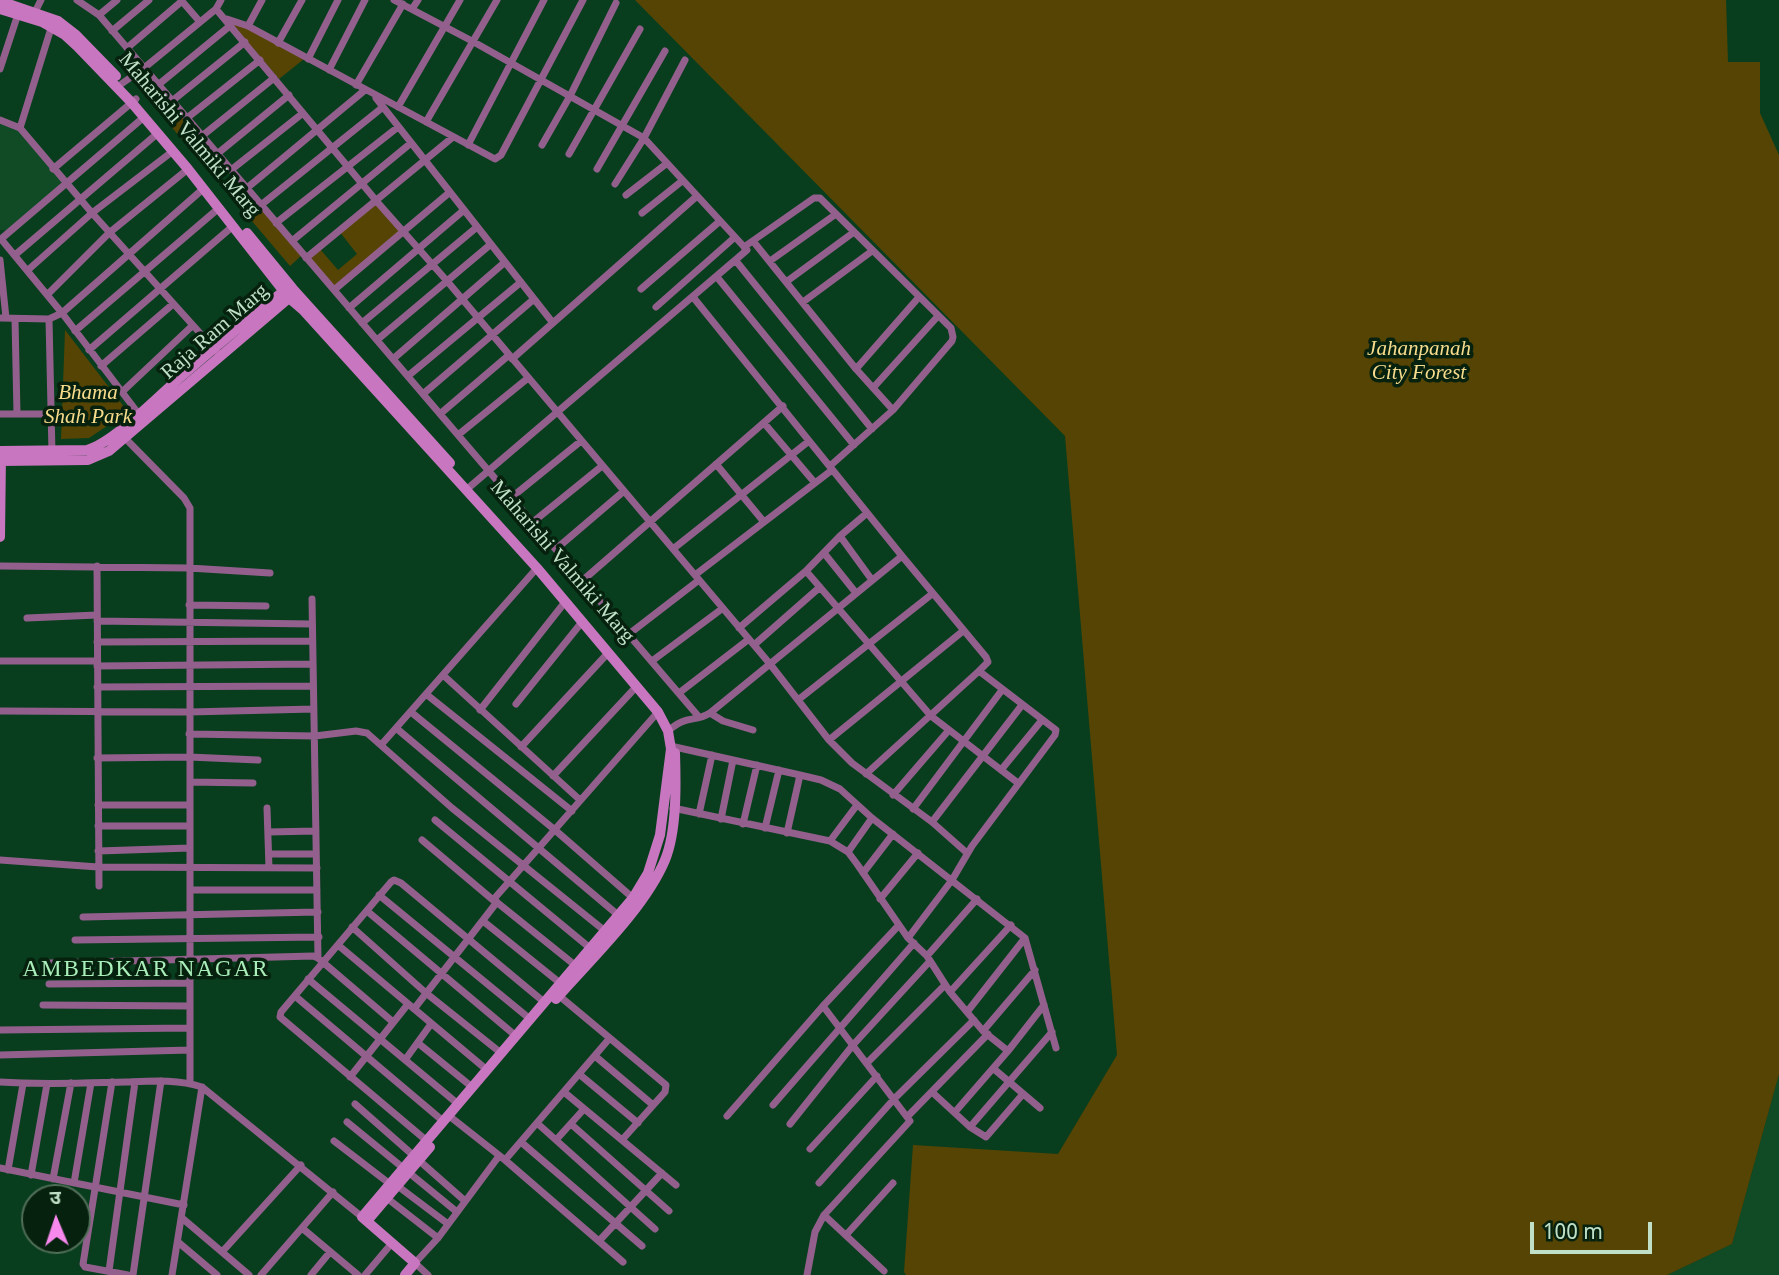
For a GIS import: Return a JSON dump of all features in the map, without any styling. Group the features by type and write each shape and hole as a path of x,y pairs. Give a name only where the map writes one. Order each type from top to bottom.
{"street":[{"path":"34,15 41,0"},
{"path":"77,0 88,2 699,718"},
{"path":"99,15 117,0"},
{"path":"112,31 149,0"},
{"path":"120,85 216,9 221,0"},
{"path":"248,26 262,0"},
{"path":"278,43 302,0"},
{"path":"308,59 338,0"},
{"path":"329,70 365,0"},
{"path":"394,0 446,26 644,138 744,247 746,253 468,488"},
{"path":"412,9 418,0"},
{"path":"398,107 460,0"},
{"path":"426,122 497,0"},
{"path":"468,145 544,0"},
{"path":"229,22 248,26 492,158 499,158 583,0"},
{"name":"Maharishi Valmiki Marg","path":"0,1 53,23 120,85 289,292"},
{"path":"127,48 181,1 200,22"},
{"path":"356,85 403,4"},
{"path":"542,145 616,4"},
{"name":"Maharishi Valmiki Marg","path":"0,9 34,15"},
{"path":"216,9 770,664 829,740 866,774 932,822 967,853"},
{"path":"0,69 18,14"},
{"path":"158,85 229,22"},
{"path":"20,128 53,23"},
{"path":"569,154 640,29"},
{"path":"172,101 245,42"},
{"path":"597,169 665,51"},
{"path":"187,118 260,60"},
{"path":"615,184 644,138 685,60"},
{"path":"202,136 274,78"},
{"path":"369,92 553,323"},
{"path":"247,188 318,129 369,92"},
{"path":"217,153 289,95"},
{"path":"54,169 134,101"},
{"name":"Maharishi Valmiki Marg","path":"134,101 144,117 289,292 665,710 675,747 672,837 665,860 638,905 558,990 365,1219"},
{"path":"261,205 383,107"},
{"path":"231,170 303,113"},
{"path":"141,417 29,270 0,239 144,117"},
{"path":"0,120 20,128 127,254 216,352"},
{"path":"276,223 398,127"},
{"path":"15,256 158,133"},
{"path":"306,258 453,137"},
{"path":"292,241 411,143"},
{"path":"29,270 92,213 173,151"},
{"path":"626,195 666,164"},
{"path":"48,294 109,233 188,169"},
{"path":"642,213 682,181"},
{"path":"0,260 3,318 50,319 62,313 203,189"},
{"path":"334,290 450,192"},
{"path":"440,414 553,323 697,196"},
{"path":"629,634 815,483 893,410 952,341 951,328 823,200 814,198 744,247"},
{"path":"75,331 219,208"},
{"path":"349,308 464,210"},
{"path":"770,261 836,214"},
{"path":"641,289 720,221"},
{"path":"89,350 233,226"},
{"path":"362,323 477,227"},
{"path":"786,282 854,232"},
{"path":"656,307 735,237"},
{"path":"753,241 856,369 893,410"},
{"path":"377,340 491,244"},
{"path":"803,302 872,251"},
{"path":"736,261 872,429"},
{"path":"393,359 505,262"},
{"path":"717,277 854,445"},
{"path":"408,376 521,282"},
{"name":"Raja Ram Marg","path":"0,456 52,456 88,460 98,457 216,352 289,292"},
{"path":"693,297 987,659 986,665 866,774"},
{"path":"856,369 919,297"},
{"path":"423,394 534,299"},
{"path":"101,366 173,304"},
{"path":"873,388 938,316"},
{"path":"15,318 17,414"},
{"path":"50,319 52,456"},
{"path":"122,392 192,326"},
{"path":"458,435 527,378"},
{"path":"582,581 782,406"},
{"path":"0,414 52,414"},
{"path":"764,423 815,483"},
{"path":"122,435 184,498 190,515 190,1083"},
{"path":"512,497 581,441"},
{"path":"673,549 809,441"},
{"path":"0,456 0,537"},
{"path":"716,464 764,522"},
{"path":"533,522 602,466"},
{"name":"Maharishi Valmiki Marg","path":"417,1157 427,1141 486,1070 544,1002 558,990 633,898 648,873 660,835 671,749 670,729 658,712 468,488"},
{"path":"556,549 624,491"},
{"path":"739,628 806,571 867,513"},
{"path":"840,536 872,580"},
{"path":"824,553 856,593"},
{"path":"670,729 682,719 699,718 710,713 902,556"},
{"path":"0,566 189,568 270,573"},
{"path":"97,566 99,886"},
{"path":"381,745 537,568"},
{"path":"806,571 931,716 1018,783"},
{"path":"679,693 751,642 820,586"},
{"path":"798,700 932,594"},
{"path":"312,599 318,937 321,960"},
{"path":"480,710 565,602"},
{"path":"189,605 266,606"},
{"path":"652,661 723,608"},
{"path":"27,618 312,624"},
{"path":"516,704 582,622"},
{"path":"829,740 963,631"},
{"path":"97,642 312,641"},
{"path":"521,747 608,653"},
{"path":"0,661 189,665 313,664"},
{"path":"773,1105 841,1029 911,941 967,853 1056,734 1055,729 979,671"},
{"path":"443,676 580,800"},
{"path":"97,687 313,686"},
{"path":"553,776 636,687"},
{"path":"913,809 1002,690"},
{"path":"426,694 572,811"},
{"path":"932,822 1021,705"},
{"path":"0,710 189,712 314,709"},
{"path":"411,712 633,898"},
{"path":"350,1077 393,1022 426,993 509,883 658,712"},
{"path":"710,713 723,721 752,730"},
{"path":"1001,770 1042,720"},
{"path":"396,728 618,915"},
{"path":"893,795 949,730"},
{"path":"190,734 315,736 361,731 367,733 452,808 605,930"},
{"path":"675,747 821,780 840,789 872,818 1025,938 1056,1048"},
{"path":"699,814 712,755"},
{"path":"97,758 190,757 258,760"},
{"path":"721,819 733,760"},
{"path":"743,824 757,765"},
{"path":"765,828 779,770"},
{"path":"787,833 800,775"},
{"path":"190,782 253,783"},
{"path":"98,805 190,805"},
{"path":"830,841 857,805"},
{"path":"267,808 269,868"},
{"path":"673,808 830,841 848,852 911,941 929,959 947,988 986,1033 1009,1051"},
{"path":"848,852 872,818"},
{"path":"435,820 590,948"},
{"path":"98,826 190,826"},
{"path":"268,832 316,831"},
{"path":"863,873 893,834"},
{"path":"422,840 576,965"},
{"path":"98,850 190,848"},
{"path":"880,899 918,853"},
{"path":"269,854 316,854"},
{"path":"0,860 99,867 317,868"},
{"path":"427,1141 280,1017 281,1012 321,960 391,882 397,880 544,1002"},
{"path":"190,890 317,890"},
{"path":"379,895 530,1020"},
{"path":"790,1124 976,899"},
{"path":"367,911 516,1036"},
{"path":"83,917 318,912"},
{"path":"483,920 609,1039 666,1085 665,1092 622,1140"},
{"path":"727,1116 823,1006 899,925"},
{"path":"867,1063 1011,925"},
{"path":"352,927 426,993 501,1053"},
{"path":"75,940 318,937"},
{"path":"967,1012 1025,938"},
{"path":"338,944 486,1070"},
{"path":"49,963 308,956 321,960 393,1022"},
{"path":"908,1116 986,1033 1035,971"},
{"path":"308,979 458,1104"},
{"path":"50,984 190,983"},
{"path":"295,996 366,1056 502,1158 623,1262"},
{"path":"43,1005 190,1006"},
{"path":"955,1112 1009,1051 1044,1005"},
{"path":"807,1275 815,1232 824,1215 910,1122 823,1006"},
{"path":"819,1183 894,1099 974,1020"},
{"path":"405,1060 431,1024"},
{"path":"0,1030 190,1027"},
{"path":"970,1127 1052,1032"},
{"path":"405,1275 502,1158 522,1142 609,1039"},
{"path":"418,1043 472,1087"},
{"path":"0,1055 190,1050"},
{"path":"594,1056 653,1105"},
{"path":"994,1069 1040,1108"},
{"path":"579,1074 638,1123"},
{"path":"810,1149 877,1076"},
{"path":"133,1275 161,1081"},
{"path":"0,1082 47,1084 161,1081 190,1083 202,1087 301,1165 428,1275"},
{"path":"112,1082 83,1264 85,1267 128,1275"},
{"path":"109,1271 135,1082"},
{"path":"52,1179 71,1083"},
{"path":"74,1183 91,1083"},
{"path":"23,1084 4,1169 184,1205"},
{"path":"31,1175 47,1084"},
{"path":"181,1275 173,1272 202,1087"},
{"path":"564,1092 676,1185"},
{"path":"932,1092 984,1137 988,1136 1023,1094"},
{"path":"355,1104 466,1200"},
{"path":"556,1140 584,1109"},
{"path":"347,1122 457,1212"},
{"path":"537,1123 655,1229"},
{"path":"571,1124 669,1211"},
{"path":"334,1142 448,1224"},
{"path":"522,1142 642,1246"},
{"path":"222,1252 301,1165"},
{"path":"599,1241 662,1173"},
{"path":"846,1235 893,1183"},
{"path":"261,1275 333,1192"},
{"path":"384,1196 438,1238"},
{"path":"824,1215 884,1271"},
{"path":"182,1218 249,1275"},
{"path":"302,1228 358,1275"},
{"path":"178,1242 216,1275"},
{"path":"365,1275 392,1243"},
{"path":"311,1275 330,1252"}],"shaded area":[{"path":"0,122 20,130 63,183 8,230 0,230"},
{"path":"1779,1074 1779,1275 1667,1275 1732,1244"}],"green space":[{"name":"Jahanpanah City Forest","path":"635,0 1726,0 1728,62 1760,62 1760,113 1779,155 1779,1074 1732,1244 1667,1275 906,1275 904,1272 913,1145 1058,1154 1117,1055 1065,436"},
{"path":"231,22 237,23 304,59 279,79"},
{"path":"144,70 225,166 213,176 131,79"},
{"path":"236,178 302,255 290,266 224,188"},
{"path":"375,201 401,231 334,288 309,258 320,249 338,270 357,254 339,231"},
{"name":"Bhama Shah Park","path":"65,330 128,412 89,438 61,439"}],"district":[{"name":"AMBEDKAR NAGAR","path":"146,970"}]}
